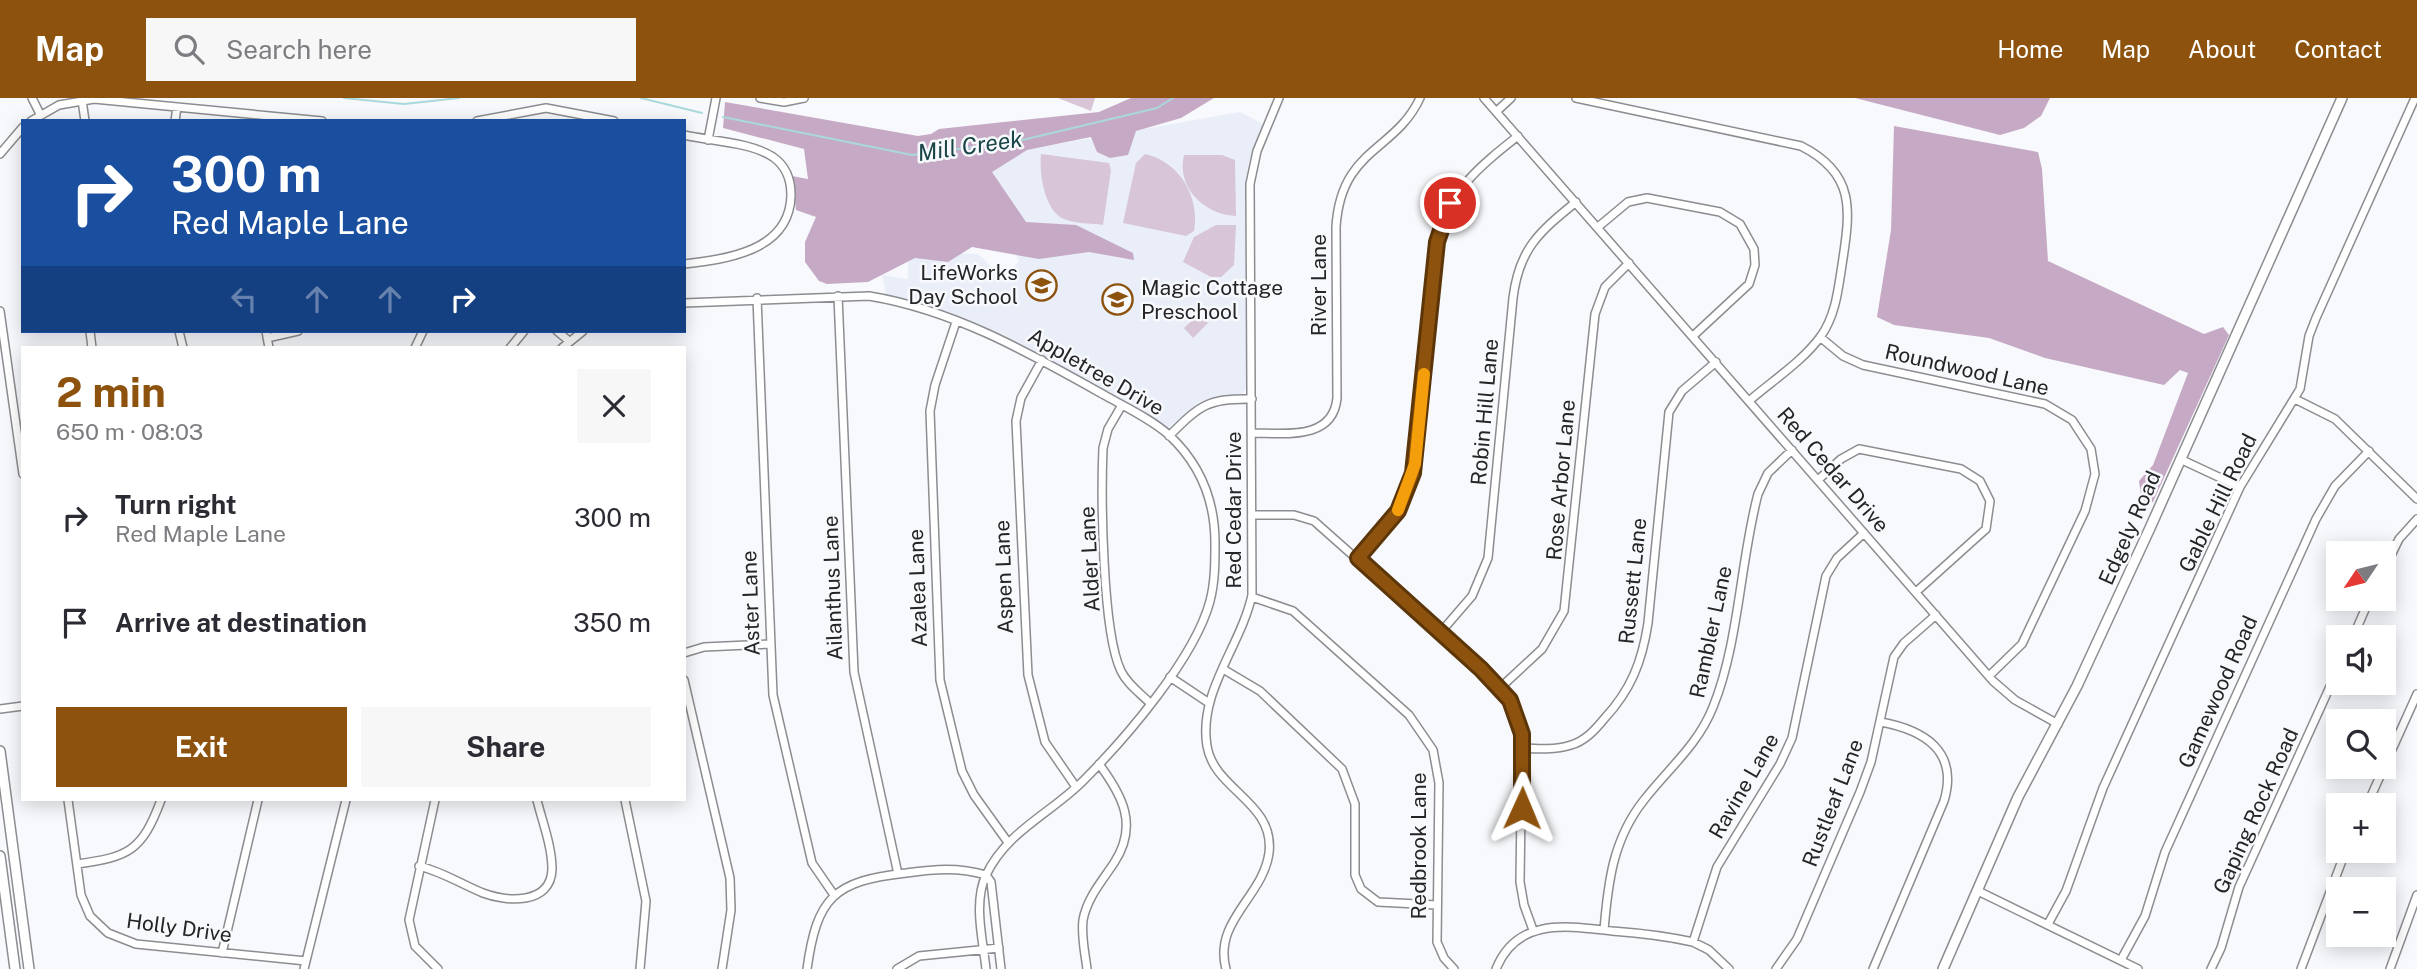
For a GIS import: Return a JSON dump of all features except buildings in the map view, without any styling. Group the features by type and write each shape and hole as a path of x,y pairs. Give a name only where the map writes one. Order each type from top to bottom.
{"main road":[{"name":"Edgely Road","path":"1943,969 2018,797 2058,724 2342,98"},
{"path":"0,751 29,969"},
{"path":"0,856 15,969"}],"street":[{"path":"32,98 40,114"},
{"path":"708,140 716,98"},
{"path":"761,98 786,102 804,98"},
{"name":"Red Cedar Drive","path":"1226,969 1224,938 1261,874 1269,848 1265,826 1256,808 1222,774 1208,754 1205,732 1209,703 1252,597 1251,175 1279,98"},
{"name":"River Lane","path":"1253,433 1312,431 1325,425 1334,413 1337,398 1336,227 1339,202 1358,164 1404,121 1420,98"},
{"name":"Red Cedar Drive","path":"1484,98 1989,676 2015,700 2058,724"},
{"path":"1497,111 1511,98"},
{"path":"1576,98 1604,101 1801,146 1829,165 1845,191 1849,215 1833,313 1820,337 1749,401"},
{"name":"Gable Hill Road","path":"2048,925 2066,891 2103,788 2241,487 2295,400 2316,318 2415,98"},
{"path":"82,100 85,119"},
{"path":"34,119 59,105 82,100 177,107 280,119"},
{"path":"175,119 177,107"},
{"path":"488,119 546,108 604,119"},
{"path":"0,154 21,129"},
{"path":"686,135 754,150 776,159 789,175 791,199 779,227 752,251 686,264"},
{"path":"1358,558 1398,511 1413,473 1437,242 1444,215 1464,183 1518,135"},
{"path":"1598,227 1628,202 1647,198 1720,212 1740,224 1754,249 1755,265 1749,285 1693,337"},
{"name":"Robin Hill Lane","path":"1440,633 1472,596 1488,558 1514,288 1521,260 1534,240 1576,202"},
{"name":"Rose Arbor Lane","path":"1500,688 1542,649 1564,611 1595,314 1605,286 1629,263"},
{"name":"Ailanthus Lane","path":"838,296 855,683 898,874"},
{"name":"Appletree Drive","path":"686,303 757,298 882,298 956,322 1011,343 1122,405 1169,436 1203,480 1213,510 1215,527 1210,602 1195,638 1170,677 1099,764 1076,788 1007,841 986,875 980,897 986,969"},
{"name":"Aster Lane","path":"757,298 771,644 777,717 809,851 817,873 834,895"},
{"path":"0,311 21,460"},
{"name":"Azalea Lane","path":"956,322 934,385 930,411 939,670 962,771 974,795 1007,841"},
{"path":"559,333 569,341"},
{"path":"564,346 580,333"},
{"name":"Roundwood Lane","path":"1820,337 1843,356 1863,365 2045,404 2064,413 2087,440 2095,474 2085,511 2022,644 1989,676"},
{"name":"Aspen Lane","path":"1042,360 1021,398 1016,421 1025,645 1041,730 1051,752 1076,788"},
{"name":"Russett Lane","path":"1522,748 1567,747 1585,738 1620,703 1633,682 1644,652 1648,623 1670,412 1682,391 1716,362"},
{"path":"1169,436 1194,411 1211,401 1252,399"},
{"path":"2295,400 2329,414 2417,499"},
{"name":"Alder Lane","path":"1122,405 1108,429 1103,448 1109,610 1120,670 1150,703"},
{"name":"Rambler Lane","path":"1604,930 1609,877 1625,830 1646,798 1692,746 1713,707 1758,494 1768,473 1793,450"},
{"path":"1818,480 1841,459 1859,450 1961,469 1980,481 1990,501 1986,528 1916,592"},
{"name":"Gamewood Road","path":"2121,960 2145,916 2165,852 2316,519 2335,486 2369,451"},
{"path":"2180,459 2241,487"},
{"path":"1252,515 1303,517 1325,529 1510,700 1519,721 1522,748 1520,882 1524,905 1533,930"},
{"path":"2396,545 2417,519"},
{"name":"Ravine Lane","path":"1693,942 1717,867 1780,764 1792,738 1826,576 1836,558 1864,533"},
{"name":"Redbrook Lane","path":"1252,597 1293,611 1409,715 1427,737 1436,759 1439,783 1437,942 1444,958 1454,969"},
{"name":"Rustleaf Lane","path":"1776,969 1797,939 1860,792 1881,722 1897,652 1936,615"},
{"path":"686,652 704,647 771,644"},
{"path":"1223,669 1260,691 1342,769 1355,804 1355,875 1361,889 1378,902 1437,905"},
{"path":"1170,677 1209,703"},
{"path":"686,689 730,878 730,910 722,969"},
{"path":"2372,793 2417,694"},
{"name":"Gaping Rock Road","path":"2211,969 2221,948 2239,887 2326,695"},
{"path":"0,709 21,706"},
{"path":"1873,969 1944,801 1948,784 1943,759 1925,737 1914,729 1881,722"},
{"path":"1087,969 1083,920 1089,902 1121,850 1125,826 1121,796 1099,764"},
{"name":"Holly Drive","path":"68,801 81,895 90,916 117,939 136,944 305,965 346,801"},
{"path":"77,864 120,857 134,849 151,827 161,801"},
{"path":"222,953 258,801"},
{"path":"435,801 409,911 409,931 415,946 438,969"},
{"path":"419,866 448,874 478,891 500,898 523,900 535,896 549,881 552,868 537,801"},
{"path":"625,801 646,901 640,969"},
{"path":"2301,969 2341,863"},
{"path":"807,969 813,929 834,895 859,880 956,868 986,875 991,882 1001,969"},
{"path":"1,875 16,872"},
{"path":"1978,891 2138,969"},
{"path":"2390,969 2417,895"},
{"path":"1496,969 1508,948 1533,930 1569,925 1693,942 1709,950 1729,969"},
{"path":"897,969 919,956 999,947"}],"shaded area":[{"path":"1058,98 1095,98 1091,111"},
{"path":"1131,98 1214,98 1181,118 1136,131 1128,155 1110,158 1097,152 1091,137 1027,150 992,172 1026,222 1076,225 1133,253 1134,260 1089,252 1039,259 972,247 948,262 915,258 868,282 827,284 819,281 805,262 805,242 816,217 796,210 792,176 808,179 804,149 723,128 725,102 918,136 931,134 939,129 1099,112"},
{"path":"1855,98 2050,98 2041,116 2024,128 2000,135"},
{"path":"1240,112 1263,124 1249,161 1245,183 1247,387 1242,394 1217,396 1199,402 1168,428 1004,335 886,294 882,275 908,279 908,262 915,258 955,253 978,254 996,271 1011,270 1019,261 979,158"},
{"path":"1894,126 2038,152 2042,169 2048,261 2204,334 2223,327 2229,335 2153,502 2146,504 2141,495 2139,481 2153,465 2188,373 2180,370 2164,385 2045,358 1989,338 1894,325 1877,317 1891,230"},
{"path":"1041,154 1109,163 1111,170 1103,225 1073,222 1057,214 1044,190"},
{"path":"1145,154 1168,165 1185,183 1194,206 1195,218 1194,231 1186,236 1123,223 1136,163"},
{"path":"1184,155 1222,155 1235,160 1236,216 1214,211 1195,198 1184,178"},
{"path":"1216,225 1236,225 1234,265 1221,277 1211,277 1183,262 1194,237"},
{"path":"1199,314 1208,323 1193,338 1184,328"}],"waterway":[{"name":"Mill Creek","path":"344,98 404,104 459,98"},
{"name":"Mill Creek","path":"641,98 702,113"},
{"name":"Mill Creek","path":"723,117 912,155 1014,142 1157,108 1173,98"}],"slow traffic":[{"path":"1398,510 1415,464 1424,374"}],"place":[{"name":"LifeWorks Day School","path":"1041,285"},
{"name":"Magic Cottage Preschool","path":"1118,300"}],"route":[{"path":"1450,203 1439,229 1437,242 1413,473 1398,511 1358,558 1481,669 1510,700 1522,734 1522,808"}]}
